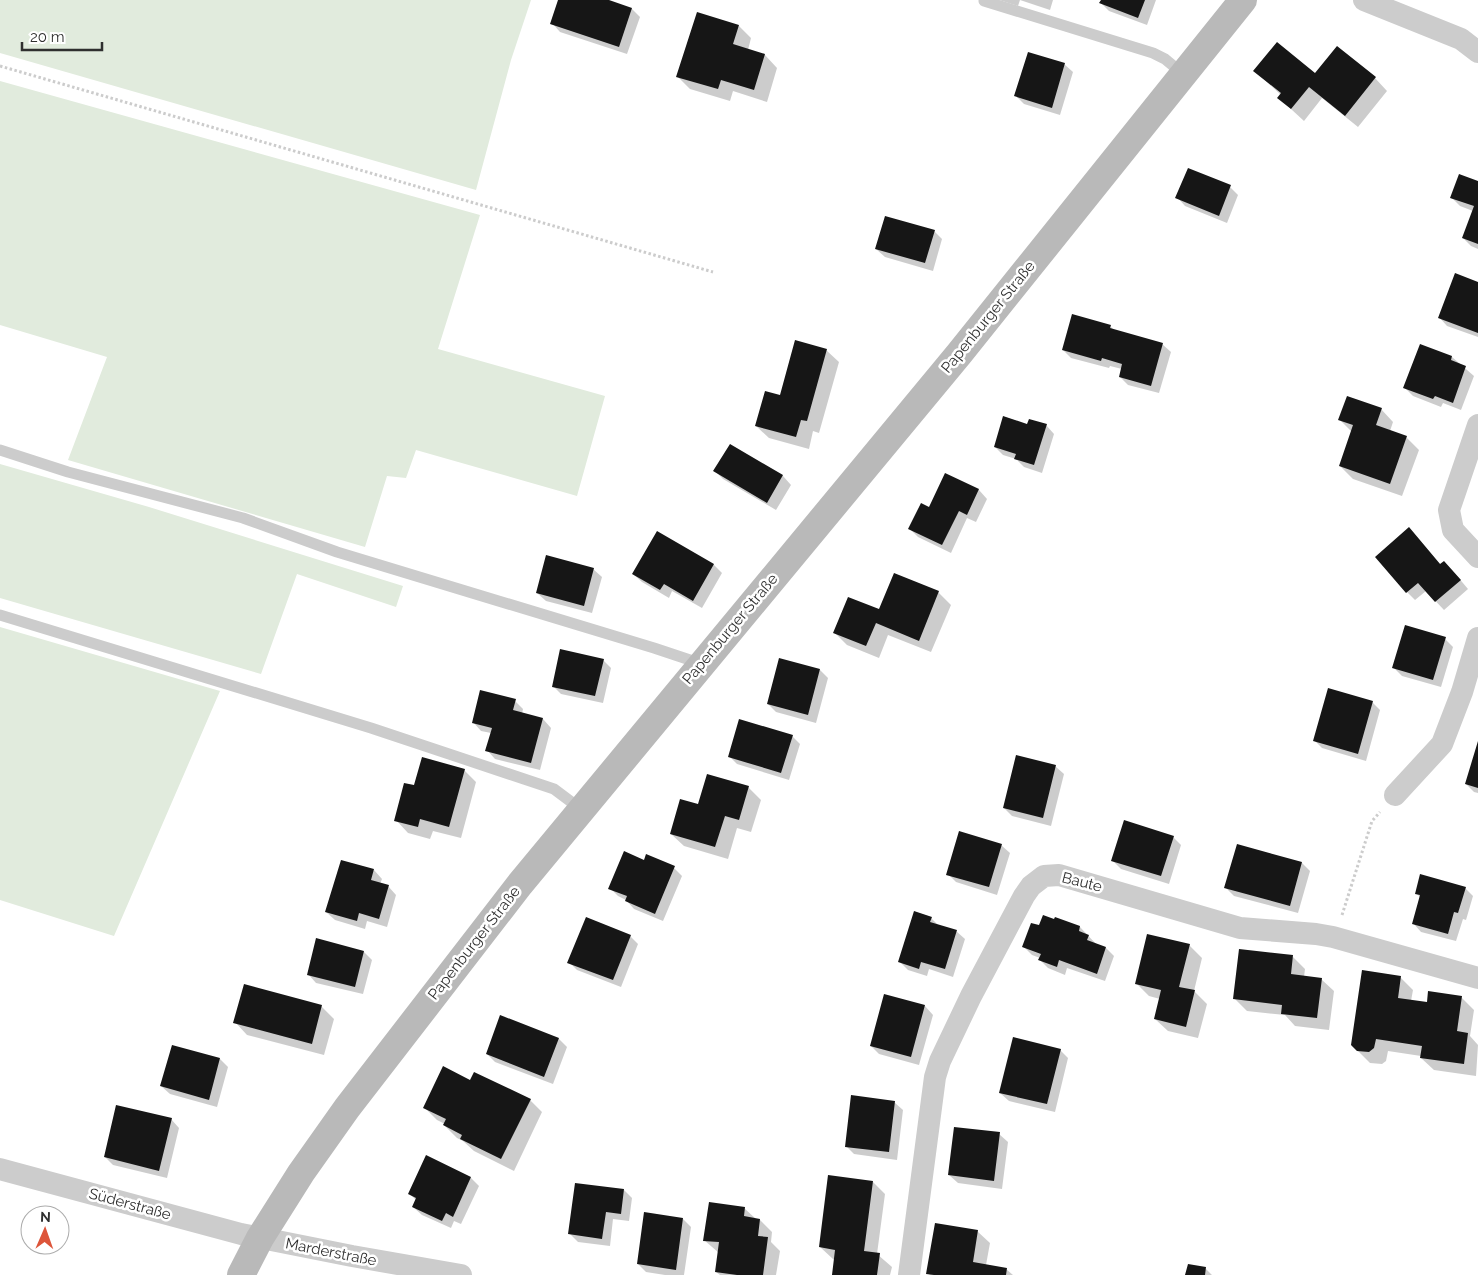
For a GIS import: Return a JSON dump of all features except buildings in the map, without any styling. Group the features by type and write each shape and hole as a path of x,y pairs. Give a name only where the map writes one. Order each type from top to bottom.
{"street":[{"name":"Papenburger Straße","path":"241,1275 260,1238 301,1173 347,1108 520,884 959,354 1243,0"},
{"path":"1364,0 1461,39 1478,52"},
{"path":"1478,424 1449,510 1453,530 1478,557"},
{"path":"1395,795 1442,744 1462,692 1478,638"},
{"name":"Baute","path":"909,1275 932,1092 940,1061 1024,896 1031,886 1044,876 1059,875 1240,928 1334,937 1478,978"},
{"name":"Süderstraße","path":"0,1169 260,1238"},
{"name":"Marderstraße","path":"260,1238 461,1275"}],"lane":[{"path":"984,1 1153,53 1165,59 1183,74"},
{"path":"0,450 68,472 243,518 346,554 702,664"},
{"path":"0,615 371,728 554,789 582,810"}],"path":[{"path":"0,66 713,272"},
{"path":"1334,937 1349,897 1372,821 1395,795"}],"green space":[{"path":"0,0 531,0 511,60 476,190 0,53"},
{"path":"0,81 480,215 438,349 605,396 577,496 416,450 406,478 387,476 365,547 68,460 107,357 0,325"},
{"path":"0,464 149,507 403,586 396,607 297,574 261,674 0,598"},
{"path":"0,627 220,691 114,936 0,900"}]}
